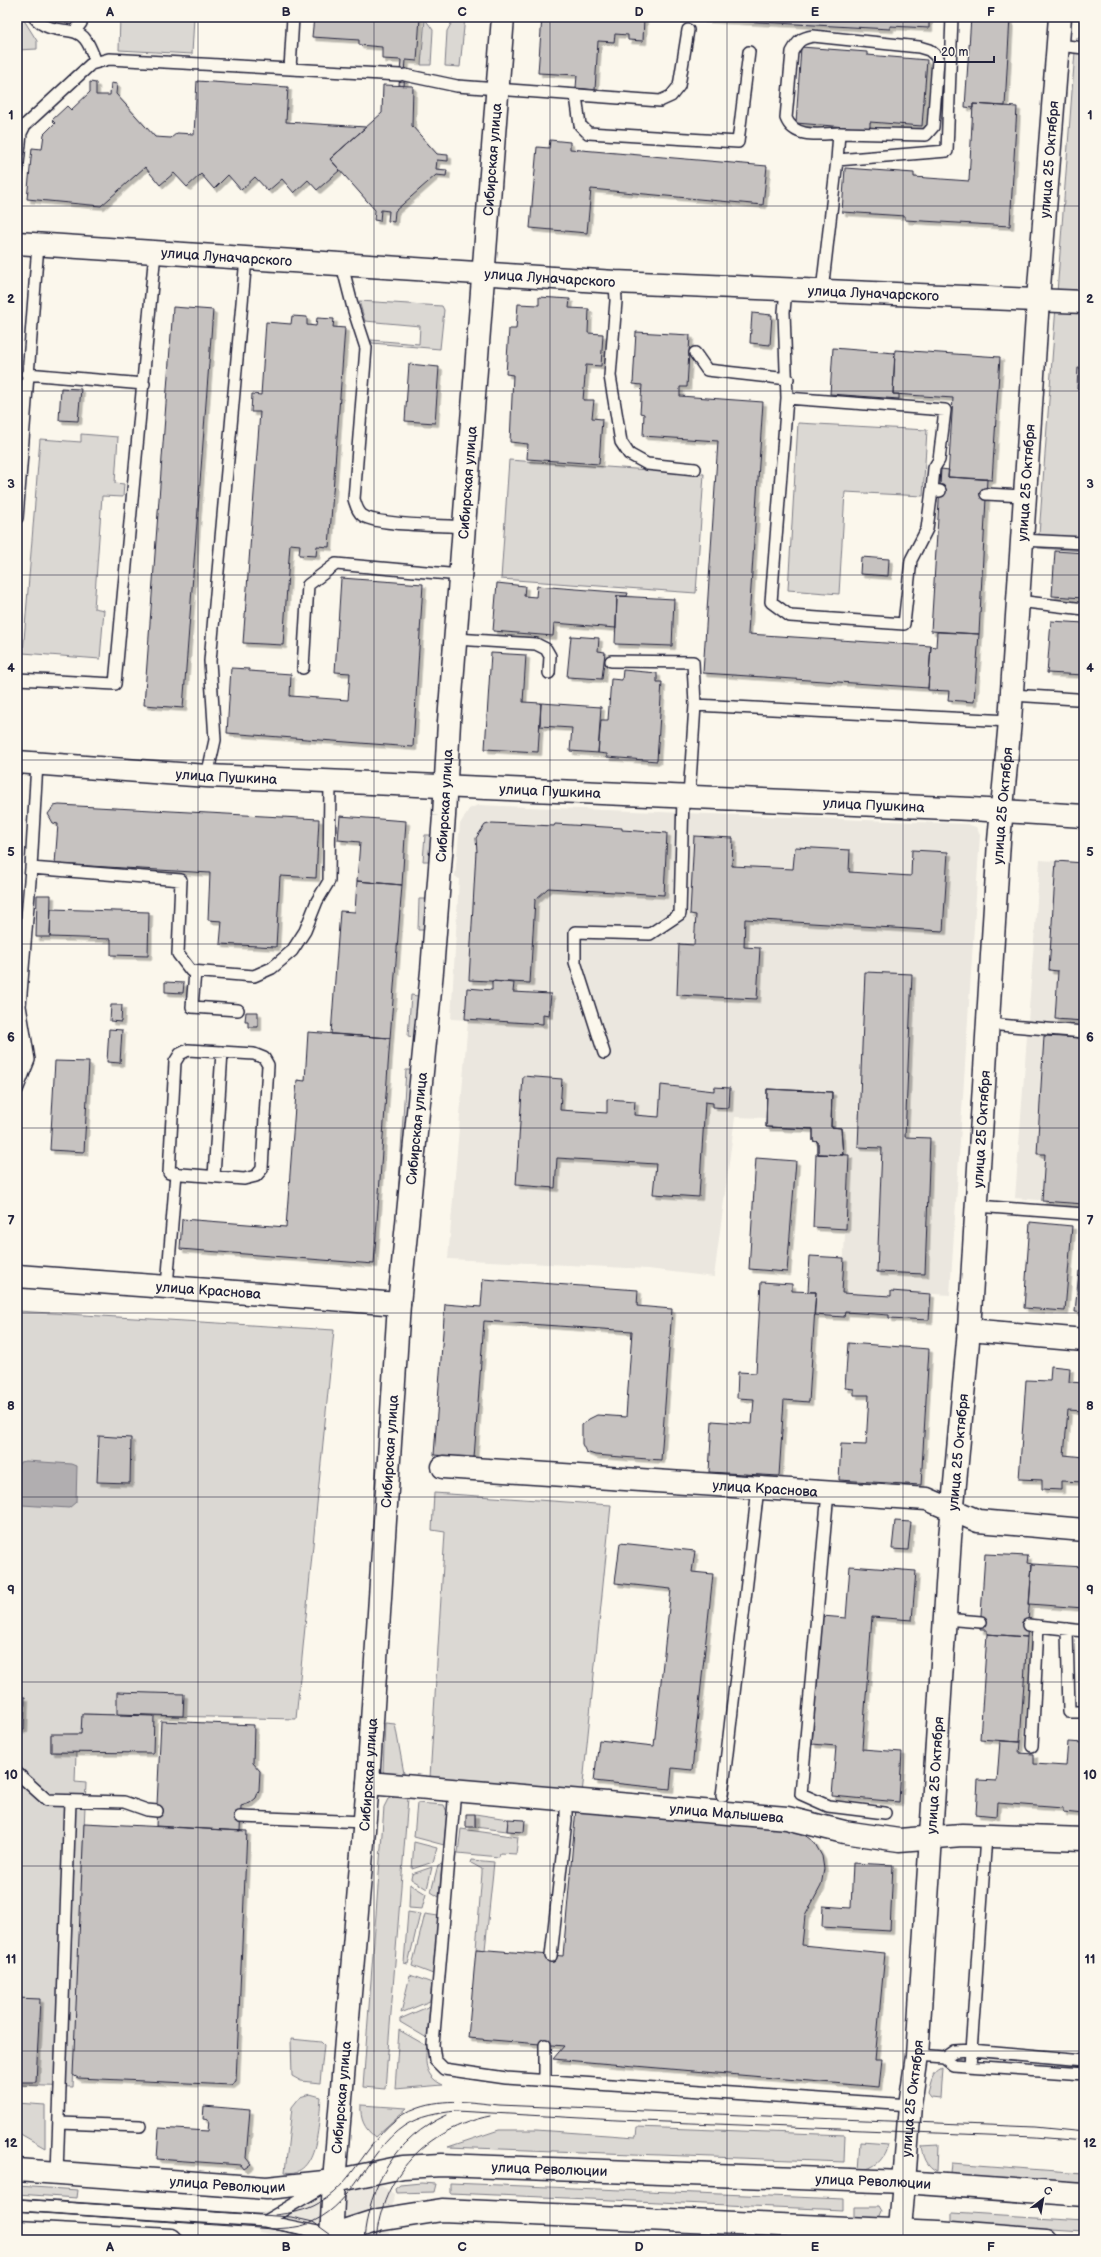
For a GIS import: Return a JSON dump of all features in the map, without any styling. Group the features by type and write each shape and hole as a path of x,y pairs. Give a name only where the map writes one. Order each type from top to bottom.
{"main road":[{"name":"Сибирская улица","path":"326,2238 334,2181 368,1783 399,1304 432,971 460,574 503,17"},
{"name":"улица 25 Октября","path":"899,2235 910,2105 916,2056 945,1619 969,1330 1002,810 1012,695 1021,540 1060,17"},
{"name":"улица Луначарского","path":"27,244 615,282 1084,302"},
{"name":"улица Пушкина","path":"27,762 207,776 1002,810 1084,816"},
{"name":"улица Краснова","path":"17,1276 399,1304"},
{"path":"969,1330 1084,1340"},
{"name":"улица Краснова","path":"443,1467 927,1499 978,1521 1084,1530"},
{"name":"улица Малышева","path":"368,1783 566,1801 787,1818 844,1832 899,1840 962,1835 1084,1839"},
{"name":"улица Революции","path":"17,2170 267,2188 334,2181 403,2167 442,2165 904,2182 1084,2195"},
{"path":"326,2238 378,2220 442,2210 899,2235 1046,2240"},
{"path":"17,2232 45,2237 171,2240"}],"lane":[{"path":"34,17 41,25 55,30 75,31 84,38 96,62"},
{"path":"75,31 81,23 82,17"},
{"path":"290,69 293,17"},
{"path":"837,160 946,151 952,17"},
{"path":"17,173 21,133 25,125 91,64 109,58 416,76 457,86 498,88 576,96 660,101 672,96 679,86 683,71 688,30"},
{"path":"813,36 919,47 935,55 938,60 933,127 930,132 926,135 839,134 808,134 798,132 789,126 786,118 791,59 792,52 797,42 803,38 813,36"},
{"path":"1058,45 1084,48"},
{"path":"576,96 580,124 588,133 738,142 750,52"},
{"path":"822,290 839,134"},
{"path":"17,518 27,374 27,244"},
{"path":"17,679 115,684 144,384 155,252"},
{"path":"207,776 215,740 213,732 210,661 246,258"},
{"path":"342,265 353,308 366,348 354,499 357,509 363,516 378,521 464,526"},
{"path":"615,282 616,301 610,376 621,442 629,454 647,464 695,469"},
{"path":"786,289 784,312 788,379 771,602 790,616 904,624 911,560 927,529 936,490 934,468 939,460 945,410 787,398"},
{"path":"695,352 707,370 788,379"},
{"path":"27,374 144,384"},
{"path":"986,494 1025,496"},
{"path":"1021,540 1084,543"},
{"path":"303,668 308,585 336,564 460,574"},
{"path":"1018,601 1084,609"},
{"path":"456,638 536,644 546,649 548,653 549,673"},
{"path":"604,1054 575,962 575,932 650,934 680,914 686,797 695,705 693,662 611,661"},
{"path":"1012,695 1076,699"},
{"path":"695,705 1010,720"},
{"path":"17,1090 29,1060 20,1006 31,868 27,762"},
{"path":"31,868 181,880 178,954 191,971 254,976 272,968 292,951 304,931 317,901 329,881 330,781"},
{"path":"195,972 192,1007 238,1010"},
{"path":"988,1024 1084,1032"},
{"path":"188,1050 222,1052 254,1054 264,1058 268,1065 262,1169 256,1176 244,1179 169,1173 175,1062 180,1054 188,1050"},
{"path":"214,1176 222,1052"},
{"path":"167,1287 176,1173"},
{"path":"977,1206 1084,1214"},
{"path":"722,1796 758,1488"},
{"path":"828,1492 801,1794 828,1806 885,1813"},
{"path":"945,1619 981,1622"},
{"path":"1032,1746 1033,1626 1084,1631"},
{"path":"1067,1630 1068,1712 1084,1712"},
{"path":"17,1773 47,1800 124,1802 147,1810 157,1811"},
{"path":"455,1790 434,2045 435,2060 448,2071 545,2080 910,2105"},
{"path":"57,2173 60,2124 70,1801"},
{"path":"552,1956 566,1821 566,1801"},
{"path":"240,1816 364,1822"},
{"path":"970,2066 986,1836"},
{"path":"545,2045 545,2080"},
{"path":"948,2061 954,2051 972,2050 1084,2060"},
{"path":"916,2056 970,2066 1084,2074"},
{"path":"60,2124 140,2126"},
{"path":"265,2222 334,2181"},
{"path":"17,2205 265,2222 326,2238"}],"shaded area":[{"path":"17,17 22,17 37,41 37,49 17,50"},
{"path":"120,17 194,17 192,54 119,50"},
{"path":"452,17 465,17 460,67 445,66 447,31 451,24"},
{"path":"425,19 433,30 431,65 421,65"},
{"path":"1076,38 1084,38 1084,551 1038,548"},
{"path":"359,301 442,306 444,310 440,349 372,343 371,340 419,344 420,326 365,321"},
{"path":"798,423 927,430 923,496 845,492 839,594 788,590"},
{"path":"81,434 118,437 115,483 124,484 123,497 102,496 94,608 104,610 100,659 23,653 40,439 81,442"},
{"path":"509,460 704,474 696,593 501,579"},
{"path":"478,805 967,824 976,827 980,835 950,1295 891,1291 891,1296 842,1293 849,1155 818,1154 818,1142 813,1141 813,1129 766,1127 766,1118 735,1117 714,1277 648,1269 448,1259 468,1020 451,1019 459,879 455,876 460,824 469,809"},
{"path":"425,835 432,835 430,861 423,861"},
{"path":"1040,860 1084,863 1084,1204 1015,1198"},
{"path":"419,899 426,899 424,930 418,930"},
{"path":"411,995 418,996 414,1037 408,1036"},
{"path":"406,1070 412,1070 394,1261"},
{"path":"17,1311 334,1330 296,1719 83,1714 81,1734 51,1735 51,1752 76,1752 75,1782 86,1783 73,2087 17,2085"},
{"path":"26,1461 72,1464 77,1466 76,1502 69,1508 22,1505 17,1503 18,1466 20,1462"},
{"path":"434,1493 611,1505 582,1794 430,1778 445,1532 432,1530"},
{"path":"385,1723 395,1724 405,1779 386,1775 383,1771"},
{"path":"396,1796 408,1798 385,2089 363,2087 384,1807 388,1799"},
{"path":"417,1803 444,1805 447,1812 444,1845 414,1837"},
{"path":"475,1814 508,1819 507,1831 475,1827"},
{"path":"461,1829 518,1837 516,1854 500,1853 499,1857 458,1853"},
{"path":"414,1842 437,1848 433,1862 412,1869"},
{"path":"472,1860 494,1862 485,1950 476,1949 482,1869 471,1863"},
{"path":"442,1864 439,1897 431,1892 438,1865"},
{"path":"432,1867 427,1889 411,1879 412,1874"},
{"path":"410,1884 426,1894 422,1909 409,1908"},
{"path":"408,1912 420,1914 408,1964 404,1963"},
{"path":"425,1914 438,1916 433,1974 412,1966"},
{"path":"410,1975 432,1983 430,2001 401,2013"},
{"path":"430,2006 427,2038 400,2022 400,2019"},
{"path":"399,2030 427,2046 426,2064 430,2074 437,2082 443,2085 395,2089"},
{"path":"291,2039 321,2042 324,2045 320,2083 301,2081 292,2076"},
{"path":"942,2068 940,2098 931,2097 928,2093 932,2079 938,2070"},
{"path":"310,2094 321,2097 318,2132 315,2145 311,2157 305,2166 296,2172 285,2172 292,2107 300,2097"},
{"path":"17,2103 45,2105 45,2148 17,2132"},
{"path":"361,2105 407,2108 375,2137 364,2123 361,2115"},
{"path":"637,2127 845,2135 844,2162 448,2147 499,2130 536,2130 636,2137"},
{"path":"860,2142 888,2144 884,2155 878,2162 870,2168 858,2171"},
{"path":"938,2145 937,2171 926,2161 922,2146"},
{"path":"346,2163 394,2194 388,2240 302,2240 259,2232 262,2212 318,2195"},
{"path":"951,2163 1084,2173 1084,2184 950,2174"},
{"path":"421,2183 436,2184 434,2192 396,2193 395,2189 400,2185"},
{"path":"450,2183 843,2199 843,2210 450,2193"},
{"path":"17,2186 78,2190 77,2198 17,2194"},
{"path":"855,2207 879,2207 882,2212 879,2219 855,2217"},
{"path":"953,2212 1084,2220 1084,2231 953,2223"}],"building":[{"path":"314,17 420,17 417,61 406,60 404,86 399,85 401,60 382,59 382,47 359,45 359,40 312,37"},
{"path":"542,17 644,17 643,41 628,40 628,35 615,34 614,42 598,41 595,90 576,88 577,75 538,73"},
{"path":"702,17 929,17 929,28 890,26 890,29 701,19"},
{"path":"971,17 1010,17 1005,106 973,104 973,108 965,107"},
{"path":"801,47 867,52 867,55 927,60 922,126 870,122 870,129 796,123"},
{"path":"197,81 288,87 286,122 366,127 330,159 340,170 317,190 308,180 294,193 282,179 268,191 255,177 241,190 228,175 214,189 201,174 187,187 174,173 160,185 145,167 101,206 27,199 32,148 42,149 44,134 55,123 52,120 67,106 71,110 90,92 90,82 96,83 96,95 110,95 111,83 117,84 116,94 155,137 171,138 177,133 194,134"},
{"path":"383,85 413,86 412,126 437,154 448,155 448,161 437,160 436,169 447,170 446,176 436,175 395,211 394,222 388,221 389,211 381,210 380,221 374,220 375,210 330,159 382,113"},
{"path":"973,104 1017,107 1010,226 905,220 905,216 842,212 845,168 914,173 914,177 969,181"},
{"path":"550,140 570,142 570,149 767,166 763,205 591,189 587,233 530,228 537,147 549,148"},
{"path":"539,297 570,299 569,308 589,309 588,333 603,334 601,366 586,365 583,400 594,400 592,418 602,419 599,464 527,459 528,444 510,442 513,375 506,374 509,329 516,329 518,304 539,305"},
{"path":"173,307 213,310 183,708 144,705"},
{"path":"752,313 772,315 770,345 750,343"},
{"path":"292,316 307,317 307,325 316,326 317,318 334,319 333,327 345,328 329,547 317,546 316,556 299,555 300,545 290,544 283,645 243,643 260,412 251,412 252,394 261,395 266,322 291,324"},
{"path":"636,332 690,335 687,387 680,387 680,396 763,402 748,634 931,646 928,688 703,673 718,441 643,436 644,414 640,413 642,385 633,384"},
{"path":"833,348 895,353 893,394 899,394 899,399 830,394"},
{"path":"895,350 1000,357 992,480 948,477 953,398 893,394"},
{"path":"409,364 439,367 435,423 405,421"},
{"path":"1078,368 1084,368 1084,390 1077,389"},
{"path":"61,388 81,389 78,421 59,420"},
{"path":"941,469 949,470 948,477 987,479 979,634 931,631"},
{"path":"1055,551 1084,553 1084,598 1052,596"},
{"path":"861,557 889,559 888,576 860,574"},
{"path":"341,578 423,584 413,747 227,733 231,668 291,674 290,696 348,700 350,673 335,672"},
{"path":"497,583 525,586 524,596 536,597 537,586 628,593 627,596 617,596 616,628 554,623 553,636 493,631"},
{"path":"617,596 674,599 672,646 615,644"},
{"path":"1051,621 1084,623 1084,675 1047,673"},
{"path":"937,632 979,634 974,702 948,700 949,691 928,690 931,646 936,647"},
{"path":"571,636 599,638 598,651 605,652 602,679 567,677"},
{"path":"491,653 526,655 523,702 541,703 538,752 485,749"},
{"path":"623,670 657,673 657,682 662,682 657,761 607,757 607,754 598,753 601,720 608,720 611,679 622,680"},
{"path":"541,703 601,707 598,753 570,751 572,728 540,726"},
{"path":"59,805 319,819 316,878 280,876 276,947 220,944 222,921 208,920 210,873 55,864 58,824 53,823 48,814 54,806"},
{"path":"340,816 406,821 402,885 357,881 360,842 338,840"},
{"path":"492,823 554,826 555,824 622,828 622,830 667,833 664,895 548,888 535,900 530,983 469,980 476,851 477,852 476,838 485,825"},
{"path":"694,836 733,838 732,866 793,869 795,847 850,850 849,872 911,876 912,850 948,852 943,931 745,919 744,947 760,948 757,999 677,995 679,944 694,945 696,915 690,914"},
{"path":"1056,861 1084,863 1084,1021 1055,1019 1058,971 1049,970"},
{"path":"357,881 402,885 390,1038 331,1034 340,911 355,912"},
{"path":"37,895 51,895 50,937 36,937"},
{"path":"51,909 149,912 148,956 111,955 111,939 50,937"},
{"path":"865,972 912,974 905,1137 930,1138 925,1274 877,1272 882,1148 858,1147"},
{"path":"492,981 514,983 513,992 551,994 549,1015 543,1014 543,1024 465,1019 467,988 492,990"},
{"path":"165,982 184,983 183,993 165,992"},
{"path":"111,1005 122,1005 121,1022 110,1021"},
{"path":"246,1012 258,1012 258,1027 248,1027 248,1021 245,1021"},
{"path":"109,1029 122,1030 120,1063 107,1062"},
{"path":"308,1032 390,1038 374,1264 180,1249 182,1219 286,1227 297,1080 305,1081"},
{"path":"1044,1036 1084,1038 1084,1204 1042,1201 1045,1154 1037,1154"},
{"path":"55,1061 89,1062 84,1152 50,1150"},
{"path":"523,1076 562,1079 560,1110 607,1113 607,1099 635,1101 634,1115 659,1117 661,1085 714,1091 714,1087 730,1088 729,1108 713,1107 713,1103 705,1102 699,1197 653,1194 656,1164 557,1158 555,1188 516,1185"},
{"path":"767,1089 832,1092 831,1127 841,1128 843,1155 818,1154 818,1142 813,1141 813,1129 766,1127"},
{"path":"767,1089 832,1092 831,1127 841,1128 843,1155 818,1154 818,1142 813,1141 813,1129 766,1127"},
{"path":"816,1154 849,1155 846,1229 813,1227"},
{"path":"756,1158 796,1161 787,1272 749,1269"},
{"path":"1030,1222 1072,1226 1065,1311 1024,1308"},
{"path":"810,1256 844,1258 842,1293 891,1296 891,1291 931,1294 929,1320 889,1318 889,1315 845,1312 844,1317 814,1315 816,1292 808,1292"},
{"path":"1079,1271 1084,1272 1084,1313 1075,1312"},
{"path":"483,1279 638,1290 637,1306 672,1309 661,1460 595,1455 586,1452 582,1444 582,1425 589,1419 597,1415 626,1417 632,1331 484,1321 474,1458 434,1455 445,1304 481,1307"},
{"path":"761,1282 792,1284 792,1291 816,1292 809,1402 784,1400 779,1476 709,1472 712,1421 752,1424 754,1399 737,1398 738,1372 756,1373"},
{"path":"848,1343 929,1349 921,1485 839,1480 841,1444 866,1445 869,1395 854,1395 854,1389 845,1388"},
{"path":"1051,1366 1070,1368 1069,1382 1084,1383 1084,1411 1068,1410 1064,1455 1084,1457 1084,1482 1061,1481 1061,1490 1042,1489 1042,1480 1019,1479 1026,1380 1050,1381"},
{"path":"99,1436 131,1438 130,1483 97,1482"},
{"path":"895,1521 911,1522 908,1550 892,1549"},
{"path":"620,1543 695,1551 692,1572 713,1574 692,1770 672,1768 670,1789 594,1781 599,1740 654,1746 671,1589 615,1583"},
{"path":"985,1554 1028,1556 1027,1563 1032,1564 1027,1637 987,1634 987,1630 980,1630"},
{"path":"1032,1564 1084,1567 1084,1608 1029,1604"},
{"path":"850,1566 916,1571 912,1620 872,1617 862,1749 902,1752 899,1802 832,1796 836,1746 812,1744 822,1616 846,1618"},
{"path":"987,1634 1027,1637 1020,1742 980,1739"},
{"path":"117,1692 184,1694 183,1716 117,1714"},
{"path":"17,1697 25,1697 24,1729 17,1729"},
{"path":"82,1714 154,1716 153,1753 51,1752 51,1734 81,1734"},
{"path":"161,1721 254,1725 253,1763 260,1771 259,1790 256,1798 250,1803 241,1806 240,1831 156,1826"},
{"path":"1000,1741 1020,1742 1019,1753 1034,1754 1034,1764 1066,1766 1068,1742 1084,1743 1084,1814 1063,1812 1063,1808 997,1803 996,1816 976,1814 978,1780 997,1781"},
{"path":"576,1808 795,1828 814,1842 822,1856 824,1869 821,1886 805,1916 802,1945 885,1953 875,2060 882,2060 879,2087 553,2059 564,2046 468,2038 476,1949 563,1956"},
{"path":"466,1814 475,1814 475,1827 466,1827"},
{"path":"508,1819 525,1820 524,1832 507,1831"},
{"path":"84,1823 247,1831 236,2081 231,2085 78,2078 73,2075"},
{"path":"853,1863 893,1865 890,1931 822,1927 823,1906 851,1908"},
{"path":"17,1998 40,1999 36,2082 17,2082"},
{"path":"204,2106 250,2110 246,2158 251,2164 244,2169 241,2165 157,2159 159,2128 208,2131 209,2120 203,2119"}],"tram line":[{"path":"275,2215 304,2210 319,2203 333,2193 345,2180 389,2125 403,2114 419,2107 439,2102 1035,2127 1084,2132"},
{"path":"273,2229 304,2225 314,2221 328,2212 341,2201 351,2189 391,2136 404,2126 423,2117 456,2111 617,2120 1035,2137 1084,2141"},
{"path":"364,2240 372,2200 379,2182 388,2166 399,2150 413,2136 447,2115"},
{"path":"376,2240 380,2217 387,2195 411,2158 427,2144 446,2132 467,2122 490,2116"},
{"path":"17,2199 291,2217 313,2222 338,2240"},
{"path":"17,2211 273,2229 304,2235 316,2240"}]}
